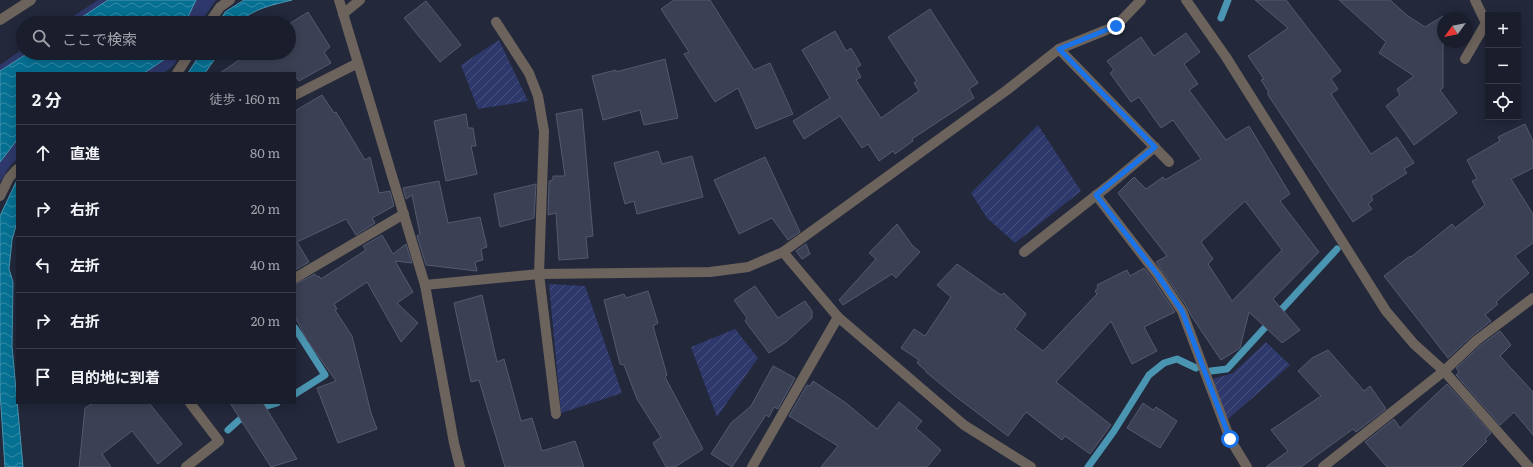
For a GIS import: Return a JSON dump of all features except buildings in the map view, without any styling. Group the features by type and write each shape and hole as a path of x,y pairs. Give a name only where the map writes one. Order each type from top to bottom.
{"street":[{"path":"0,20 30,0"},
{"path":"214,16 220,7 230,0"},
{"path":"340,0 425,285 454,443 460,467"},
{"path":"344,14 360,0"},
{"path":"425,285 539,274 710,272 748,267 783,252 1007,90 1059,49 1116,26 1141,0"},
{"path":"1186,0 1226,57 1386,311 1414,344 1444,371 1529,467"},
{"path":"1465,59 1486,22 1475,0"},
{"path":"496,22 529,73 538,96 544,131 539,274 556,414"},
{"path":"1059,49 1169,162"},
{"path":"178,72 185,60"},
{"path":"296,94 358,63"},
{"path":"1024,252 1155,147"},
{"path":"0,196 9,178 16,170"},
{"path":"1096,195 1157,274 1182,311 1230,439 1247,467"},
{"path":"296,277 404,214"},
{"path":"783,252 838,317 964,425 1031,467"},
{"path":"1323,467 1444,371 1477,340 1533,298"},
{"path":"752,467 838,317"},
{"path":"186,467 219,441 191,404"}],"shaded area":[{"path":"98,0 216,0 205,16 74,16"},
{"path":"499,40 528,101 478,109 461,65"},
{"path":"16,54 16,60 177,60 174,65 165,72 16,72 16,160 10,166 0,182 0,65"},
{"path":"1038,125 1081,191 1015,243 987,218 971,193"},
{"path":"549,284 585,286 622,393 561,413"},
{"path":"735,329 758,358 717,417 691,347"},
{"path":"1266,342 1290,365 1227,420 1213,379 1233,373"}],"water":[{"path":"108,0 196,0 188,16 84,16"},
{"path":"244,0 292,0 257,10 248,16 223,16 225,12"},
{"path":"17,60 164,60 146,72 16,72 16,141 0,162 0,71"},
{"path":"196,60 214,60 206,72 189,72"},
{"path":"16,182 16,226 12,240 9,269 13,282 12,346 16,404 17,404 23,467 5,467 0,392 0,216"}],"waterway":[{"path":"1221,18 1228,0"},
{"path":"1211,371 1227,369 1337,249"},
{"path":"296,330 325,375 296,393"},
{"path":"1088,467 1114,431 1149,375 1164,363 1177,359 1196,368"},
{"path":"257,409 274,404"},
{"path":"228,430 247,413"}],"route":[{"path":"1116,26 1059,49 1155,147 1096,195 1157,274 1182,311 1230,439"}]}
